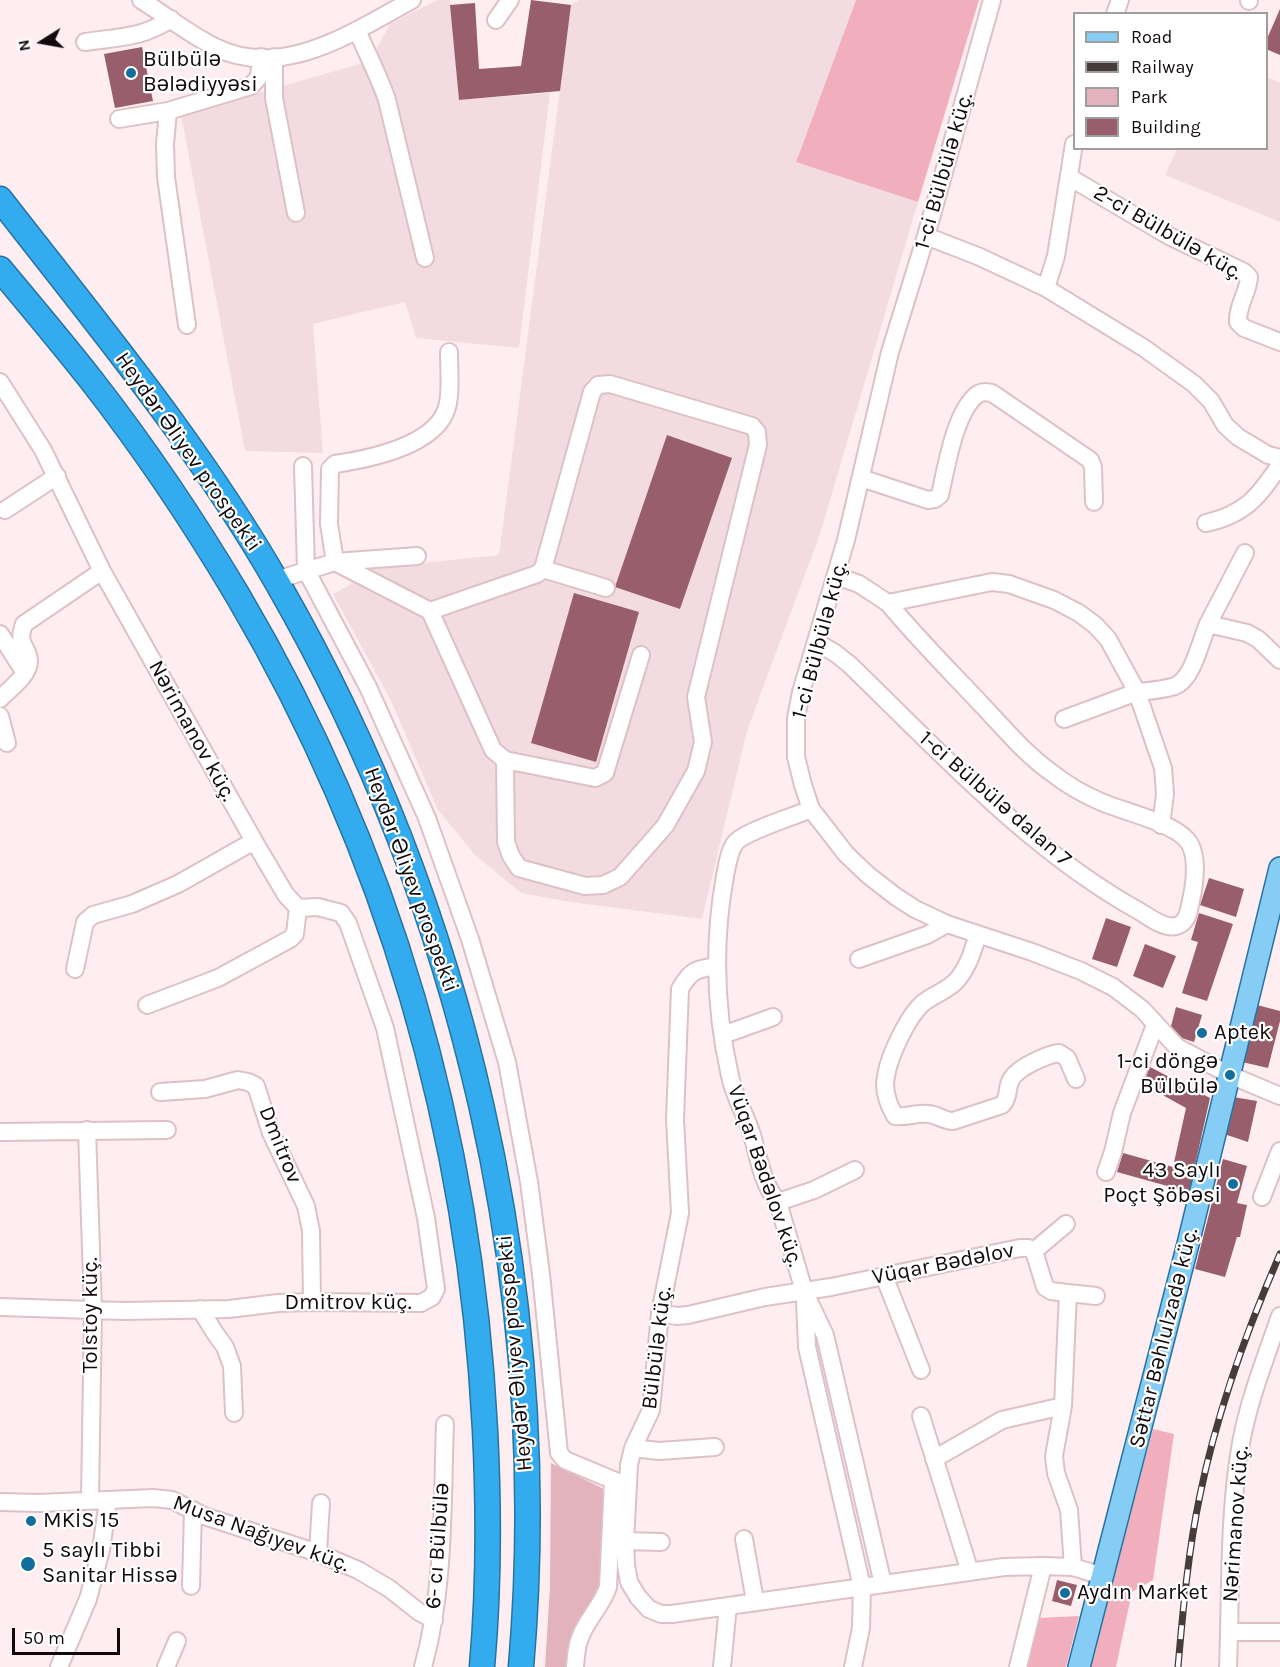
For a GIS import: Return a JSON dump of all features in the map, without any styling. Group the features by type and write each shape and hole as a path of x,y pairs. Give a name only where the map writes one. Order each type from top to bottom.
{"highway":[{"name":"Heydər Əliyev prospekti","path":"0,199 128,362 193,452 276,580 317,654 365,752 414,876 465,1036 484,1114 513,1286 522,1381 527,1492 526,1606 521,1667"},
{"name":"Heydər Əliyev prospekti","path":"0,268 94,383 174,494 238,596 281,674 329,772 384,908 404,968 445,1119 459,1188 474,1292 483,1382 488,1495 488,1608 483,1667"}],"main road":[{"name":"Səttar Bəhlulzadə küç.","path":"1079,1667 1230,1075 1280,868"}],"street":[{"path":"141,0 215,47 231,52 268,57 310,51 357,30 412,0"},
{"path":"496,21 510,0"},
{"name":"1-ci Bülbülə küç.","path":"992,0 926,236 890,352 837,576 801,692 796,718 796,757 811,809 846,854 895,896 947,924 1032,952 1081,971 1113,987 1142,1009 1177,1047 1230,1075 1280,1096"},
{"path":"85,42 138,35 154,30 171,19"},
{"path":"357,30 387,100 425,258"},
{"path":"119,119 168,111 251,86 260,76 268,57"},
{"path":"268,57 296,213"},
{"path":"168,111 165,144 166,177 187,325"},
{"name":"2-ci Bülbülə küç.","path":"1046,288 1056,256 1073,150"},
{"name":"2-ci Bülbülə küç.","path":"1069,177 1169,236 1244,272 1249,277 1249,285 1237,314 1238,322 1244,328 1280,342"},
{"path":"926,236 981,257 1046,288 1144,348 1194,384 1211,401 1225,425 1232,432 1260,452 1280,458"},
{"path":"335,562 328,524 330,469 335,464 396,451 429,433 443,416 448,404 449,352"},
{"name":"Nərimanov küç.","path":"0,382 43,450 102,571 254,842 286,895 298,908"},
{"path":"430,611 543,570 592,392 598,385 610,384 741,422 752,426 757,432 758,445 696,697 703,742 696,771 665,825 620,877 603,885 585,886 519,868 506,842 505,760"},
{"path":"861,478 928,500 935,499 940,495 958,425 977,394 984,392 992,393 1090,460 1093,467 1094,502"},
{"path":"1206,523 1236,514 1263,490 1280,465"},
{"path":"303,466 306,570 368,687 423,809 470,939 507,1062 530,1182 542,1274 559,1454 565,1460 620,1484 608,1587 605,1596 580,1635 575,1667"},
{"path":"5,510 57,476"},
{"path":"1064,718 1137,692 1176,685 1186,678 1191,671 1208,624 1245,553"},
{"path":"276,580 335,562 417,556"},
{"path":"335,562 430,611 493,750 505,760 595,778 605,773 641,655"},
{"path":"543,570 606,588"},
{"path":"0,699 25,673 29,660 20,637 24,624 102,571"},
{"name":"1-ci Bülbülə dalan 7","path":"816,642 849,664 1024,830 1073,868 1122,902 1169,926 1178,926 1188,915 1193,892 1194,850 1186,838 1161,825 1099,801 1052,773 1026,751 888,603 859,584 837,576"},
{"path":"888,603 992,582 1009,584 1054,600 1079,613 1108,639 1137,692 1163,768 1165,794 1161,825"},
{"path":"1208,624 1247,633 1258,639 1280,660"},
{"path":"0,634 25,673"},
{"path":"0,716 7,743"},
{"name":"Vüqar Bədəlov küç.","path":"811,809 747,835 736,841 731,850 720,905 717,966 718,1008 735,1094 752,1134 769,1192 778,1202 804,1291 825,1335 883,1584"},
{"path":"75,969 85,922 93,915 132,904 178,884 254,842"},
{"name":"Dmitrov küç.","path":"0,1307 123,1311 229,1309 278,1303 421,1303 432,1297 436,1289 426,1218 385,1029 348,923 341,913 318,907 298,908"},
{"path":"147,1005 218,978 290,939 295,934 298,908"},
{"path":"859,958 927,935 947,924"},
{"path":"978,934 967,966 956,982 924,1002 908,1020 885,1077 885,1089 895,1116 904,1118 930,1114 945,1121 952,1121 1002,1105 1008,1099 1011,1079 1019,1071 1048,1054 1059,1053 1067,1058 1076,1079"},
{"name":"Bülbülə küç.","path":"717,966 697,969 687,977 680,989 675,1119 680,1213 660,1312 651,1410 633,1448 620,1484 626,1565 629,1582 638,1597 649,1609 661,1614 672,1614 1004,1567 1072,1567 1103,1576"},
{"path":"723,1035 773,1017"},
{"path":"1106,1172 1122,1113 1155,1025"},
{"name":"Dmitrov","path":"160,1092 205,1089 238,1080 256,1086 271,1133 306,1206 311,1231 312,1302"},
{"name":"Tolstoy küç.","path":"87,1130 93,1309 90,1500"},
{"path":"0,1132 167,1130"},
{"path":"1262,1197 1280,1151"},
{"path":"778,1202 814,1190 855,1170"},
{"path":"1034,1251 1066,1224"},
{"name":"Vüqar Bədəlov","path":"660,1312 677,1316 688,1315 765,1297 884,1276 1020,1248 1034,1251 1045,1287 1051,1291 1068,1293"},
{"path":"884,1276 921,1370"},
{"path":"804,1291 807,1347 862,1587 861,1628 854,1667"},
{"path":"1072,1567 1069,1510 1056,1473 1054,1456 1063,1406 1068,1293 1096,1296"},
{"path":"200,1309 214,1334 225,1347 232,1366 234,1413"},
{"name":"Nərimanov küç.","path":"1228,1667 1233,1500 1241,1443 1247,1413 1280,1316"},
{"path":"934,1459 1002,1420 1063,1406"},
{"path":"921,1416 970,1572"},
{"name":"6- cı Bülbülə","path":"423,1667 434,1620 438,1586 445,1424"},
{"path":"633,1448 659,1451 715,1447"},
{"path":"835,1466 854,1462"},
{"name":"Musa Nağıyev küç.","path":"0,1502 163,1499 178,1502 204,1516 318,1553 366,1575 434,1620"},
{"path":"59,1667 88,1599 101,1550 108,1500"},
{"path":"318,1553 321,1503"},
{"path":"191,1586 193,1510"},
{"path":"744,1539 755,1601"},
{"path":"625,1541 661,1542"},
{"path":"1018,1667 1042,1566"},
{"path":"722,1667 728,1606"},
{"path":"1229,1632 1280,1632"},
{"path":"166,1667 177,1641"}],"shaded area":[{"path":"437,0 450,0 459,100 550,93 519,348 416,338 405,302 313,324 323,453 245,451 181,115 370,61 390,24"},
{"path":"579,0 856,0 796,161 918,202 820,534 747,731 702,919 570,902 521,893 475,855 438,810 391,701 333,594 364,577 374,568 499,555 571,5"},
{"path":"856,0 979,0 918,202 796,162"},
{"path":"1268,77 1280,83 1280,222 1165,175 1177,150 1268,150"},
{"path":"1153,1429 1174,1434 1153,1580 1132,1592 1116,1667 1090,1667"},
{"path":"1079,1616 1066,1667 1027,1667 1038,1618"}],"green space":[{"path":"551,1463 602,1488 608,1499 602,1590 569,1667 545,1667 550,1587"}],"building":[{"path":"531,0 571,5 560,91 459,100 450,5 475,3 479,69 521,66"},
{"path":"1280,9 1280,55 1268,50 1268,36"},
{"path":"142,47 153,101 115,108 104,54"},
{"path":"667,435 732,458 680,609 615,587"},
{"path":"574,593 639,612 596,762 531,743"},
{"path":"1209,878 1244,889 1236,917 1200,905"},
{"path":"1199,913 1233,924 1207,1001 1182,993 1198,942 1191,940"},
{"path":"1106,918 1131,927 1117,967 1092,959"},
{"path":"1145,944 1176,956 1163,988 1133,976"},
{"path":"1257,1005 1280,1011 1280,1021 1268,1068 1242,1062"},
{"path":"1176,1007 1202,1015 1194,1042 1169,1034"},
{"path":"1150,1067 1210,1098 1189,1192 1117,1172 1123,1153 1173,1167 1186,1108 1141,1083"},
{"path":"1233,1097 1257,1101 1248,1142 1224,1134"},
{"path":"1223,1159 1247,1166 1237,1203 1247,1205 1240,1237 1237,1237 1225,1277 1195,1269"},
{"path":"1057,1580 1077,1585 1071,1606 1052,1601"}],"railway":[{"path":"1178,1667 1189,1559 1207,1464 1234,1373 1280,1254"}],"place":[{"name":"Bülbülə Bələdiyyəsi","path":"131,73"},
{"name":"Aptek","path":"1202,1033"},
{"name":"1-ci döngə Bülbülə","path":"1230,1075"},
{"name":"43 Saylı Poçt Şöbəsi","path":"1233,1184"},
{"name":"MKİS 15","path":"31,1521"},
{"name":"5 saylı Tibbi Sanitar Hissə","path":"28,1564"},
{"name":"Aydın Market","path":"1065,1593"}]}
